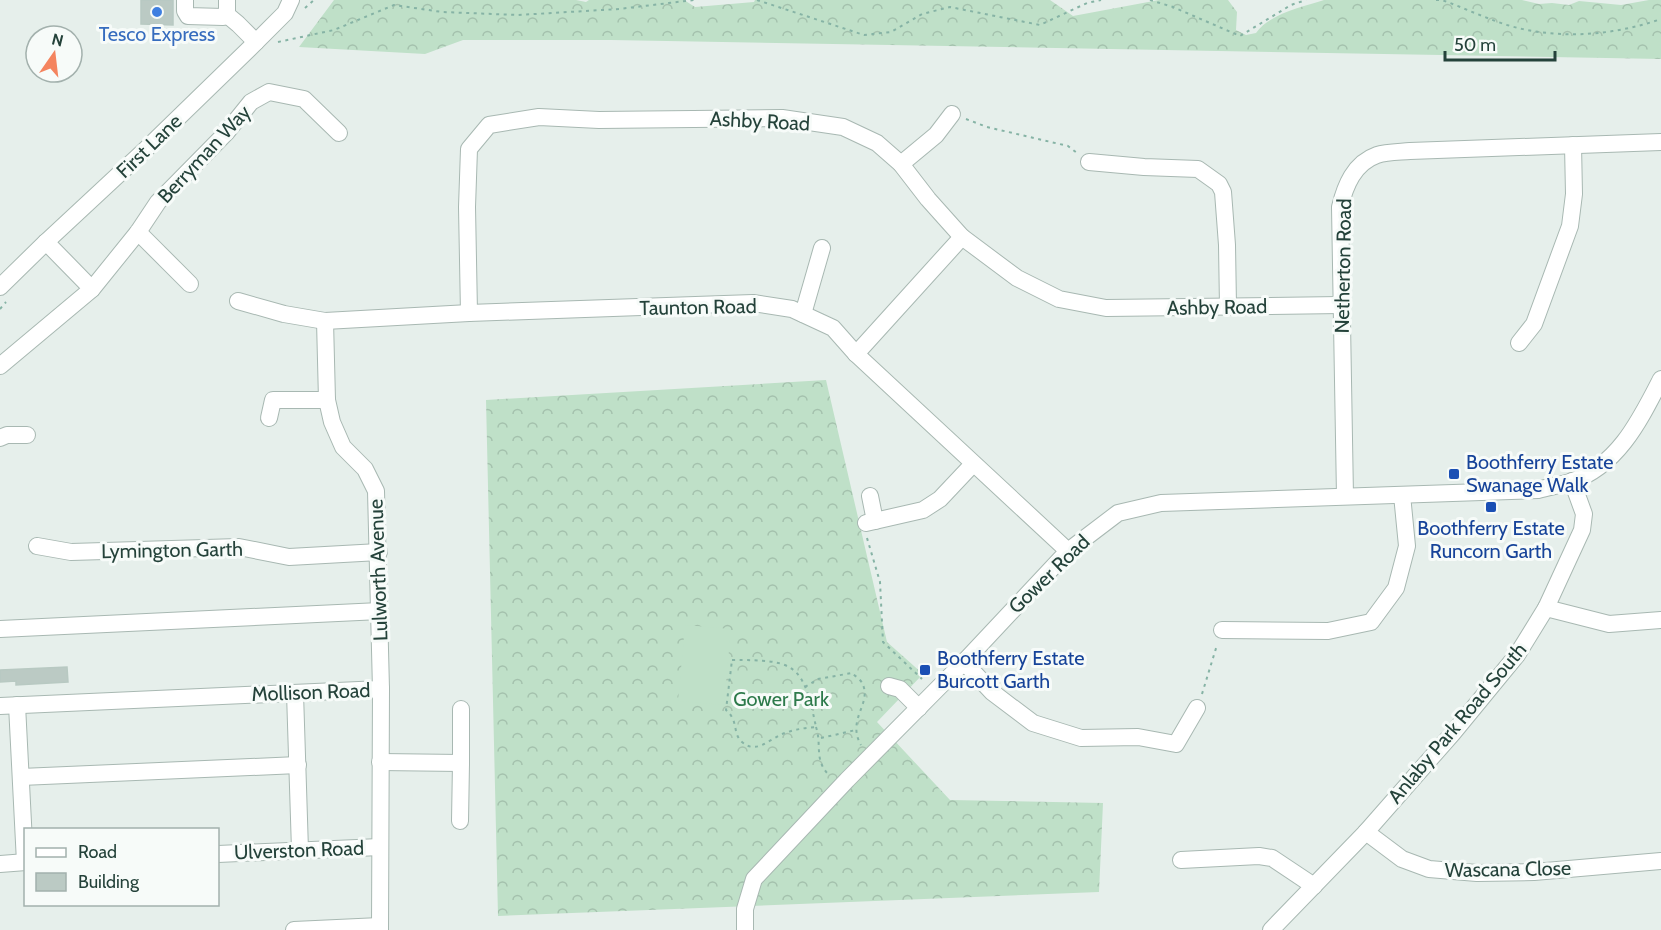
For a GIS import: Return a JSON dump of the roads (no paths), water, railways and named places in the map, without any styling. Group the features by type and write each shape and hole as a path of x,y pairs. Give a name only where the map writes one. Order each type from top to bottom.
{"street":[{"path":"185,0 185,11 188,16 223,17 226,7"},
{"name":"First Lane","path":"0,287 146,150 256,42 285,13 291,0"},
{"path":"226,7 256,42"},
{"name":"Berryman Way","path":"0,366 92,290 138,232 158,202 226,133 251,102 269,92 304,99 339,133"},
{"path":"901,164 936,135 952,114"},
{"name":"Ashby Road","path":"469,313 466,207 470,149 489,125 539,117 599,120 782,118 843,127 877,143 901,164 962,237 1017,278 1059,299 1106,308 1341,305"},
{"name":"Netherton Road","path":"1345,496 1340,207 1344,189 1353,174 1364,162 1377,155 1410,151 1661,142"},
{"path":"1519,343 1534,324 1570,226 1574,194 1573,145"},
{"path":"1089,162 1198,169 1219,184 1223,192 1228,306"},
{"path":"138,232 190,284"},
{"path":"856,354 962,237"},
{"path":"46,242 92,290"},
{"path":"803,314 822,248"},
{"name":"Taunton Road","path":"237,302 284,314 325,321 469,313 753,303 792,309 833,328 856,354 1068,551"},
{"name":"Lulworth Avenue","path":"325,321 327,400 332,422 343,447 365,469 376,491 381,689"},
{"path":"1572,482 1597,468 1621,448 1640,420 1661,379"},
{"path":"269,418 273,400 327,400"},
{"path":"2,434 27,435"},
{"path":"870,496 870,522 923,510 940,499 973,464"},
{"name":"Gower Road","path":"745,930 745,909 754,879 1068,551 1118,513 1161,503 1538,490 1572,482"},
{"name":"Anlaby Park Road South","path":"1271,930 1366,832 1453,733 1517,655 1546,608 1582,530 1584,514 1572,482"},
{"path":"1222,630 1328,631 1371,622 1396,588 1407,546 1402,495"},
{"name":"Lymington Garth","path":"37,546 71,552 239,547 289,557 379,552"},
{"path":"1546,608 1609,624 1661,620"},
{"path":"0,629 380,611"},
{"path":"964,662 992,692 1033,723 1081,738 1138,737 1176,744 1197,708"},
{"path":"889,686 900,689 918,708"},
{"name":"Mollison Road","path":"0,706 381,689 380,928"},
{"path":"295,693 300,850"},
{"path":"17,705 24,841"},
{"path":"460,821 461,709"},
{"path":"380,762 461,763"},
{"path":"21,777 298,765"},
{"name":"Wascana Close","path":"1366,832 1402,859 1430,869 1477,873 1534,872 1661,861"},
{"name":"Ulverston Road","path":"219,854 380,847"},
{"path":"1181,860 1259,856 1272,858 1314,885"},
{"path":"0,864 24,862"},
{"path":"294,930 380,928"}],"place":[{"name":"Tesco Express","path":"157,12"},
{"name":"Boothferry Estate Swanage Walk","path":"1454,474"},
{"name":"Boothferry Estate Runcorn Garth","path":"1491,507"},
{"name":"Boothferry Estate Burcott Garth","path":"925,670"}],"park label":[{"name":"Gower Park","path":"781,699"}]}
